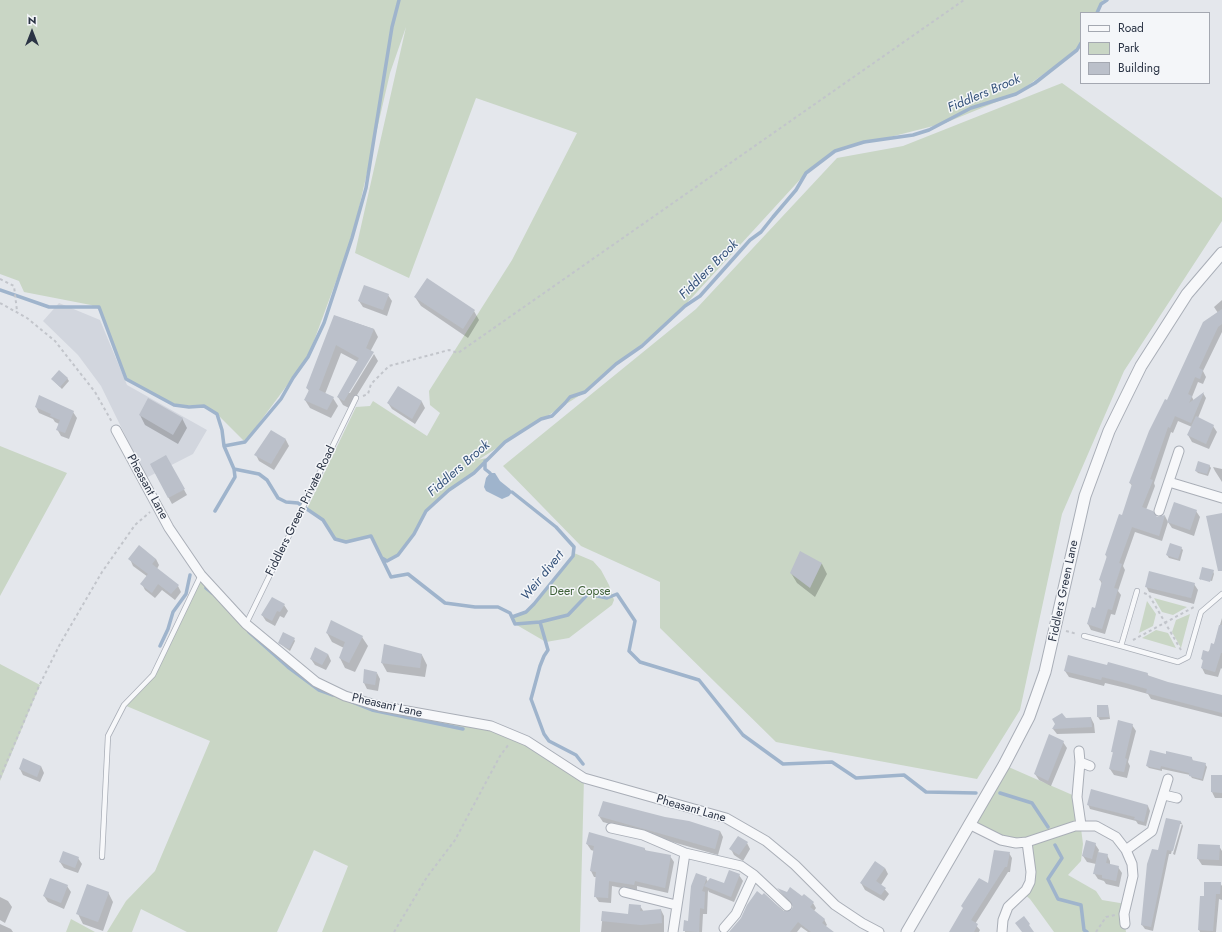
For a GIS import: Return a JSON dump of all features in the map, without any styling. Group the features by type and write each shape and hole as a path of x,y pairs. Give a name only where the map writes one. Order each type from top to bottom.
{"street":[{"name":"Fiddlers Green Lane","path":"907,932 1004,765 1029,717 1045,672 1056,629 1085,496 1109,430 1141,366 1187,294 1222,253"},
{"name":"Pheasant Lane","path":"116,430 182,549 201,575 246,624 304,674 345,696 379,706 491,726 514,734 584,778 714,814 745,827 781,852 835,905 862,923 879,932"},
{"path":"1159,511 1179,451"},
{"path":"1169,482 1222,498"},
{"path":"1079,751 1080,762 1077,797 1081,825"},
{"path":"1080,762 1090,766"},
{"path":"1126,850 1152,831 1168,779"},
{"path":"1164,795 1177,798"},
{"path":"969,824 1008,842 1027,842 1081,825 1096,826 1110,832 1119,840 1126,850 1132,864 1133,876 1124,914 1125,924"},
{"path":"611,828 643,836 685,852 742,866 754,875 787,906"},
{"path":"1002,932 1003,920 1008,907 1026,890 1030,882 1031,872 1027,842"},
{"path":"673,932 685,852"},
{"path":"724,928 736,914 754,875"},
{"path":"624,892 676,905"}],"lane":[{"name":"Fiddlers Green Private Road","path":"246,624 356,398"},
{"path":"102,857 108,736 124,705 153,674 201,575"},
{"path":"1121,646 1137,592"},
{"path":"1084,636 1175,662 1182,662 1186,659 1203,609 1222,594"}],"path":[{"path":"356,398 368,394 371,384 389,366 450,350 458,353 964,0"},
{"path":"0,279 14,286 17,312"},
{"path":"0,303 41,328 64,350 95,392 116,430"},
{"path":"0,778 39,686 64,637 102,572 135,525 157,506"},
{"path":"1137,592 1149,595 1186,659"},
{"path":"1121,646 1166,624 1194,607 1203,609"},
{"path":"1056,629 1084,636"},
{"path":"394,932 427,877 455,840 514,734"},
{"path":"1096,932 1106,916 1124,914"}],"shaded area":[{"path":"59,303 100,320 127,385 207,430 193,454 146,478 101,386 78,355 43,321"}],"green space":[{"path":"0,0 1103,0 1097,12 1080,12 1080,44 1077,50 1016,94 945,123 835,151 806,173 675,316 585,392 478,460 490,457 474,473 449,490 426,511 414,534 398,555 387,561 381,557 371,536 346,542 335,539 323,520 307,509 356,407 370,406 373,401 427,436 440,413 430,405 429,391 512,260 577,133 476,98 409,278 355,253 406,27 390,73 352,238 308,357 245,442 217,414 204,406 174,405 126,379 100,310 91,305 24,292 19,281 0,274"},
{"path":"1062,83 1222,198 1222,221 1124,371 1062,514 1020,710 977,779 776,742 660,628 660,582 581,546 503,466 696,309 837,158 903,146"},
{"path":"0,446 67,473 0,596"},
{"name":"Deer Copse","path":"574,553 593,561 601,570 609,585 614,600 612,605 569,638 546,642 515,624 512,617 526,612 552,583"},
{"path":"201,575 293,664 345,696 491,726 584,778 580,932 322,932 348,866 314,850 277,932 187,932 141,909 132,932 107,932 126,901 155,871 210,741 124,705 153,675"},
{"path":"1154,598 1187,607 1173,615 1162,612"},
{"path":"1147,601 1156,614 1153,626 1139,633"},
{"path":"1190,614 1181,648 1172,632 1176,620"},
{"path":"1156,630 1168,633 1176,648 1142,638"},
{"path":"0,664 40,685 0,781"},
{"path":"1004,765 1077,797 1083,844 1081,861 1068,875 1096,891 1102,900 1126,904 1124,920 1126,932 1054,932 1030,899 1023,893 1026,890 1029,856 1022,843 969,824"},
{"path":"71,919 95,932 66,932"}],"water":[{"path":"490,473 495,473 500,481 510,489 512,492 509,496 502,499 486,491 484,487 486,478"}],"building":[{"path":"427,278 475,310 463,329 414,297"},
{"path":"364,285 389,294 383,310 358,301"},
{"path":"1222,309 1222,324 1218,327 1199,368 1203,370 1200,379 1195,377 1188,394 1192,396 1189,403 1204,392 1191,423 1175,416 1170,428 1168,427 1150,479 1153,480 1142,507 1153,511 1157,517 1165,515 1159,536 1132,527 1119,563 1122,564 1114,588 1118,589 1112,610 1108,609 1102,629 1087,624 1092,607 1095,608 1102,581 1099,580 1107,556 1105,555 1119,514 1122,515 1132,484 1129,483 1149,431 1165,399 1167,400 1203,322"},
{"path":"334,315 374,329 366,348 374,352 344,401 337,397 359,358 336,345 319,390 334,397 327,410 304,400 309,390 306,388"},
{"path":"59,370 68,378 60,387 51,379"},
{"path":"398,386 422,401 412,419 387,403"},
{"path":"39,395 74,411 65,433 56,430 60,420 35,407"},
{"path":"148,398 183,418 173,435 139,415"},
{"path":"1196,416 1214,425 1206,444 1187,435"},
{"path":"271,430 286,439 271,464 254,455"},
{"path":"166,455 185,489 168,498 150,464"},
{"path":"1198,461 1210,465 1207,474 1195,471"},
{"path":"1174,502 1197,510 1190,530 1167,522"},
{"path":"1222,513 1222,571 1218,571 1206,516"},
{"path":"1170,543 1182,547 1178,559 1166,555"},
{"path":"139,545 156,559 152,564 179,585 171,594 158,584 152,593 140,584 148,574 128,559"},
{"path":"800,551 822,563 810,588 790,573"},
{"path":"1202,567 1214,570 1210,582 1199,579"},
{"path":"1149,571 1195,583 1191,598 1145,587"},
{"path":"272,597 285,604 280,612 277,611 272,621 261,615"},
{"path":"331,620 363,636 349,663 339,658 345,642 326,633"},
{"path":"1219,625 1222,625 1222,653 1215,672 1201,668 1203,660 1201,659 1203,650 1209,652 1211,643 1214,644"},
{"path":"283,632 295,638 289,649 278,643"},
{"path":"384,644 422,654 420,668 381,663"},
{"path":"315,647 328,654 322,665 310,659"},
{"path":"1068,655 1107,665 1108,662 1148,673 1147,675 1168,682 1222,695 1222,713 1146,693 1147,689 1122,682 1102,677 1101,680 1064,671"},
{"path":"364,669 377,672 375,685 363,683"},
{"path":"1097,705 1108,705 1109,717 1097,717"},
{"path":"1062,713 1066,718 1091,717 1092,727 1052,729 1055,724 1052,719"},
{"path":"1118,720 1133,724 1125,758 1127,759 1124,772 1109,769"},
{"path":"1049,734 1064,741 1048,781 1034,774"},
{"path":"1150,750 1166,754 1166,751 1192,757 1192,760 1206,763 1202,779 1189,776 1189,773 1161,766 1160,769 1146,766"},
{"path":"23,758 41,766 37,777 19,769"},
{"path":"1211,775 1222,775 1222,793 1211,792"},
{"path":"1091,789 1148,805 1144,822 1134,819 1135,817 1087,805"},
{"path":"603,801 665,817 689,821 720,831 715,849 598,816"},
{"path":"1166,818 1181,821 1173,851 1167,850 1151,927 1141,925 1147,864 1152,849 1158,850"},
{"path":"589,832 645,848 644,850 671,855 665,888 635,881 634,885 609,881 608,898 594,897 596,872 590,871 594,846 586,844"},
{"path":"738,836 748,842 739,855 729,849"},
{"path":"1086,840 1096,843 1092,859 1082,856"},
{"path":"1198,844 1220,845 1219,860 1197,859"},
{"path":"994,850 1010,852 1007,867 1005,867 971,920 978,924 974,932 949,932 963,908 961,906 979,878 988,883"},
{"path":"63,851 79,857 75,868 59,862"},
{"path":"1098,852 1108,854 1106,863 1119,866 1116,881 1102,878 1102,875 1093,874"},
{"path":"875,861 885,868 876,881 886,888 881,895 860,883"},
{"path":"729,870 740,874 731,897 704,886 710,878 724,883"},
{"path":"696,873 707,877 702,891 705,892 704,909 700,908 699,932 683,931 684,920 688,921 691,886"},
{"path":"50,878 68,885 61,903 43,896"},
{"path":"1204,882 1221,882 1220,894 1216,894 1213,931 1198,930 1200,896 1204,896"},
{"path":"87,884 109,892 98,922 76,914"},
{"path":"790,887 802,896 804,894 814,902 810,907 825,919 822,923 834,932 811,932 798,922 790,932 729,932 741,918 747,905 757,891 762,895 764,893 783,911 791,910 793,907 791,902 777,888 787,892"},
{"path":"629,904 641,905 640,911 661,909 662,923 641,925 601,921 602,911 628,914"},
{"path":"1024,916 1034,932 1022,932 1015,923"}],"waterway":[{"path":"224,446 245,442 281,399 293,378 308,357 324,323 352,238 366,188 392,27 399,0"},
{"name":"Fiddlers Brook","path":"1097,12 1101,4 1107,0"},
{"name":"Fiddlers Brook","path":"382,558 387,561 398,555 414,534 426,511 449,490 474,473 505,442 541,419 552,416 570,397 585,392 616,364 642,346 685,306 700,296 750,240 761,232 796,190 806,173 835,151 864,142 913,135 929,130 971,108 1016,94 1035,83 1077,50 1080,45"},
{"path":"0,290 49,307 99,307 126,379 174,405 189,407 204,406 217,414 222,430 224,446 234,469 259,474 267,480 278,498 286,502 298,503 323,520 335,539 346,542 371,536 391,577 408,574 445,603 475,607 498,607 510,613 515,624 540,622 568,615 588,594 607,598 617,594 635,621 629,651 640,662 699,680 743,735 783,764 832,762 856,778 904,775 926,792 976,793"},
{"path":"485,461 485,469 490,473"},
{"path":"215,511 235,477 234,469"},
{"name":"Weir divert","path":"512,492 556,527 574,547 573,556 534,604 526,612 512,617"},
{"path":"160,646 168,629 173,612 186,594 190,575"},
{"path":"206,588 212,593"},
{"path":"540,622 548,650 540,666 531,699 544,734 549,741 576,755 583,764"},
{"path":"249,632 288,667 319,690 333,695"},
{"path":"352,702 372,710 463,729"},
{"path":"1000,793 1032,803 1048,827"},
{"path":"1055,845 1062,858 1048,879 1058,899 1081,905 1084,930 1087,932"}]}
